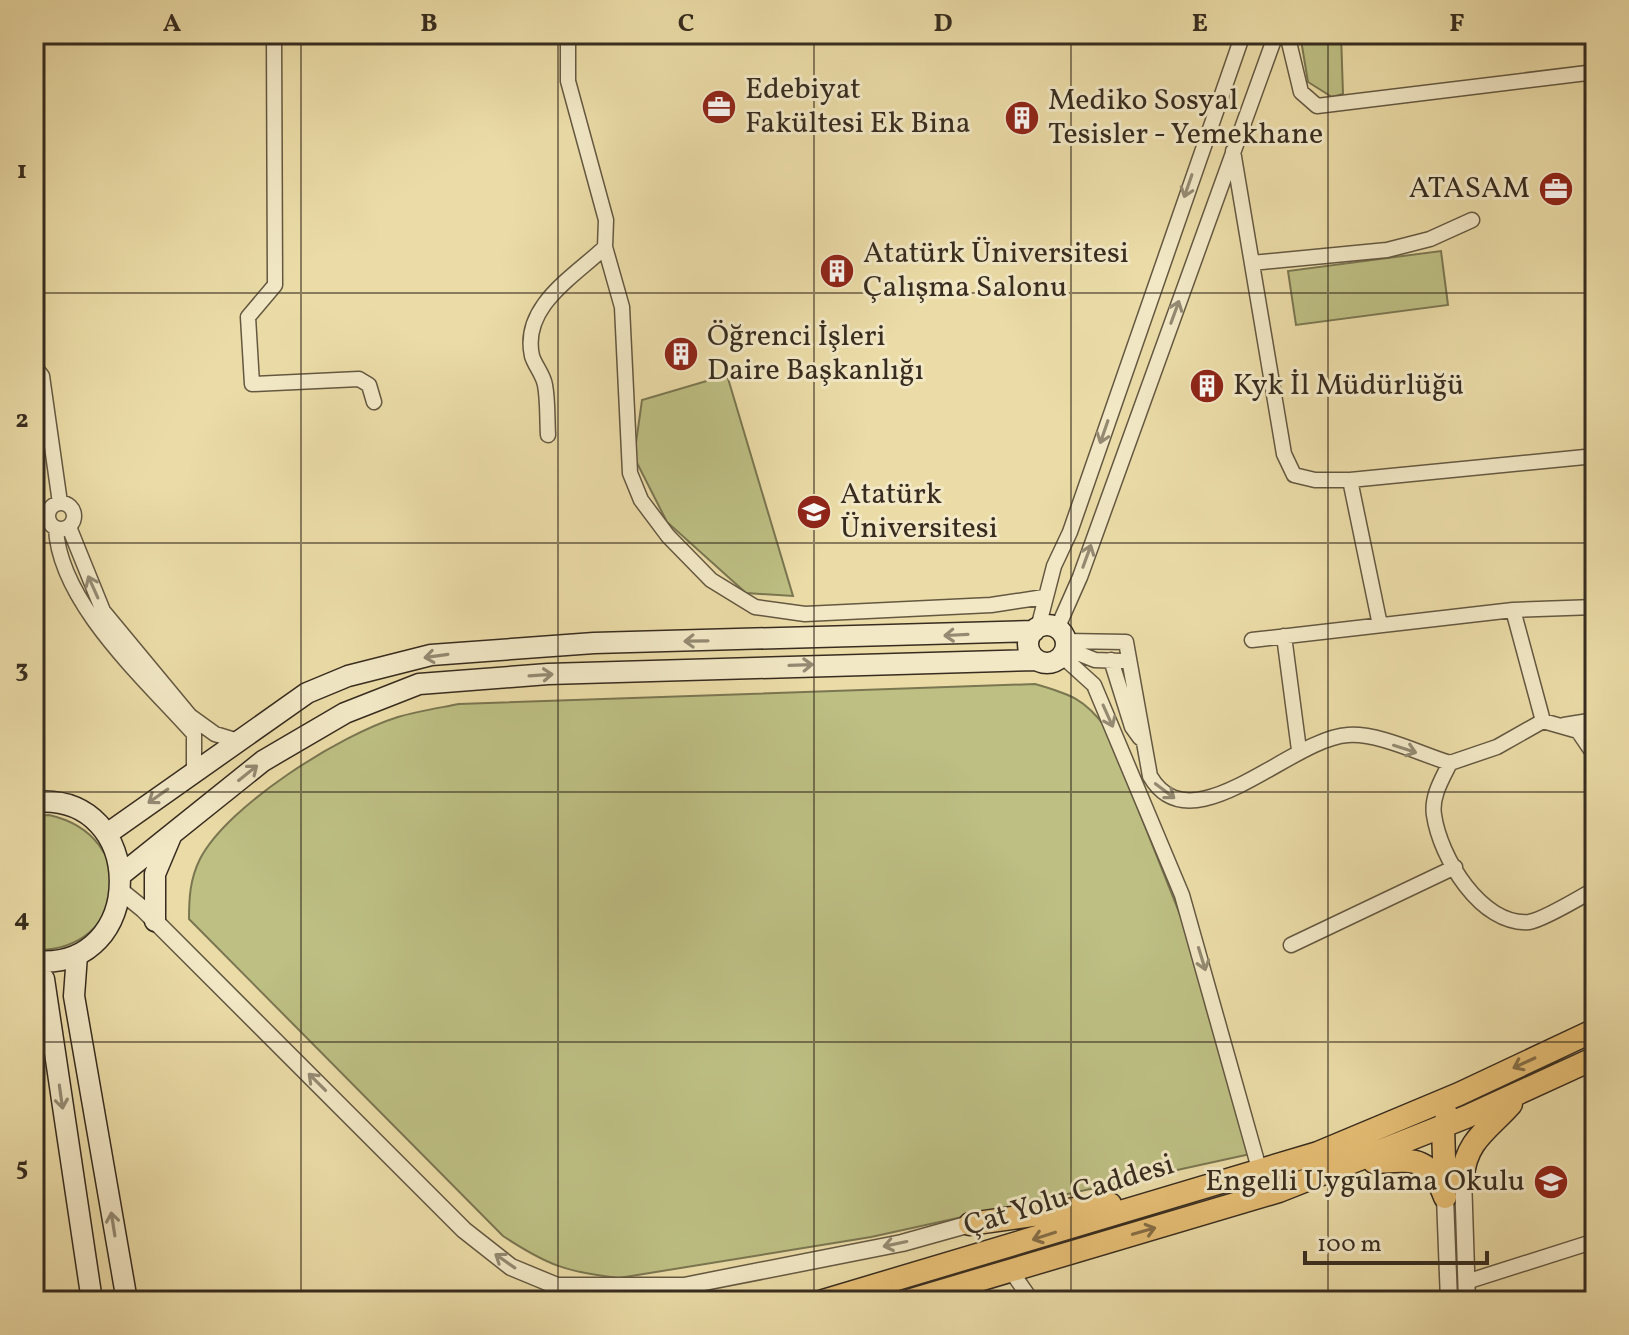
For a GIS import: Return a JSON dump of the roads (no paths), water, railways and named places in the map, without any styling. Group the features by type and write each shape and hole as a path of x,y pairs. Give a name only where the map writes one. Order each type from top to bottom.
{"highway":[{"name":"Çat Yolu Caddesi","path":"823,1301 1318,1153 1459,1094 1595,1030"},
{"name":"Çat Yolu Caddesi","path":"908,1301 1279,1191 1443,1127 1595,1058"},
{"path":"1463,1177 1463,1166 1479,1133 1522,1092"},
{"path":"1445,1197 1443,1127 1459,1094"},
{"path":"1349,1164 1408,1159 1430,1168 1445,1197"},
{"path":"970,1224 1170,1195"}],"main road":[{"path":"1037,660 1028,645 1054,639"},
{"path":"122,883 171,834 263,761 345,713 419,684 548,674 1037,660 1052,663 1054,639"},
{"path":"107,834 307,693 348,676 431,655 594,643 1054,639"},
{"path":"34,961 77,955 109,926 122,883 117,853 107,834 88,816 64,804 35,800"},
{"path":"155,921 152,900 155,874 171,834"},
{"path":"77,955 74,996 127,1301"},
{"path":"34,968 44,979 48,999 92,1301"}],"street":[{"path":"274,34 275,285 248,317 252,384 359,379 369,385 374,402"},
{"path":"568,34 568,81 606,220 605,247 622,307 630,473 641,500 668,536 711,580 755,607 805,614 991,605 1044,597"},
{"path":"1243,34 1044,597 1054,639 1094,685 1182,895 1208,976 1260,1172"},
{"path":"1054,639 1276,34"},
{"path":"1287,34 1301,92 1317,106 1595,72"},
{"path":"1233,151 1287,466 1294,475 1315,480 1350,480 1595,456"},
{"path":"1252,263 1387,250 1430,239 1472,220"},
{"path":"548,435 545,383 532,356 532,329 537,314 550,296 605,247"},
{"path":"1160,268 1187,277"},
{"path":"34,366 42,376 49,521 63,527 103,611 190,716 215,734 238,741"},
{"path":"1094,461 1119,467"},
{"path":"1350,480 1380,625"},
{"path":"48,509 69,506 74,514 63,527 60,554 80,597 117,648 194,734 194,772"},
{"path":"1252,640 1513,610 1595,607"},
{"path":"1513,610 1543,721"},
{"path":"1284,636 1299,750"},
{"path":"1054,639 1095,660 1129,661"},
{"path":"1054,639 1126,642 1144,744 1155,784 1173,799 1203,801 1229,791 1299,750 1350,735 1450,763 1497,747 1543,721 1595,735"},
{"path":"1111,660 1132,727 1144,744"},
{"path":"1564,725 1595,720"},
{"path":"1578,731 1595,756"},
{"path":"1450,763 1437,789 1434,815 1455,867 1471,896 1496,915 1530,922 1595,889"},
{"path":"1291,945 1455,867"},
{"path":"122,883 155,921 464,1230 511,1267 557,1286 684,1286 902,1243 970,1224"},
{"path":"1463,1177 1467,1301"},
{"path":"1445,1197 1449,1301"},
{"path":"1466,1282 1595,1241"},
{"path":"1011,1271 1032,1301"}],"place":[{"name":"Edebiyat Fakültesi Ek Bina","path":"719,107"},
{"name":"Mediko Sosyal Tesisler - Yemekhane","path":"1022,118"},
{"name":"ATASAM","path":"1556,189"},
{"name":"Atatürk Üniversitesi Çalışma Salonu","path":"837,271"},
{"name":"Öğrenci İşleri Daire Başkanlığı","path":"681,354"},
{"name":"Kyk İl Müdürlüğü","path":"1207,386"},
{"name":"Atatürk Üniversitesi","path":"814,512"},
{"name":"Engelli Uygulama Okulu","path":"1551,1182"}]}
